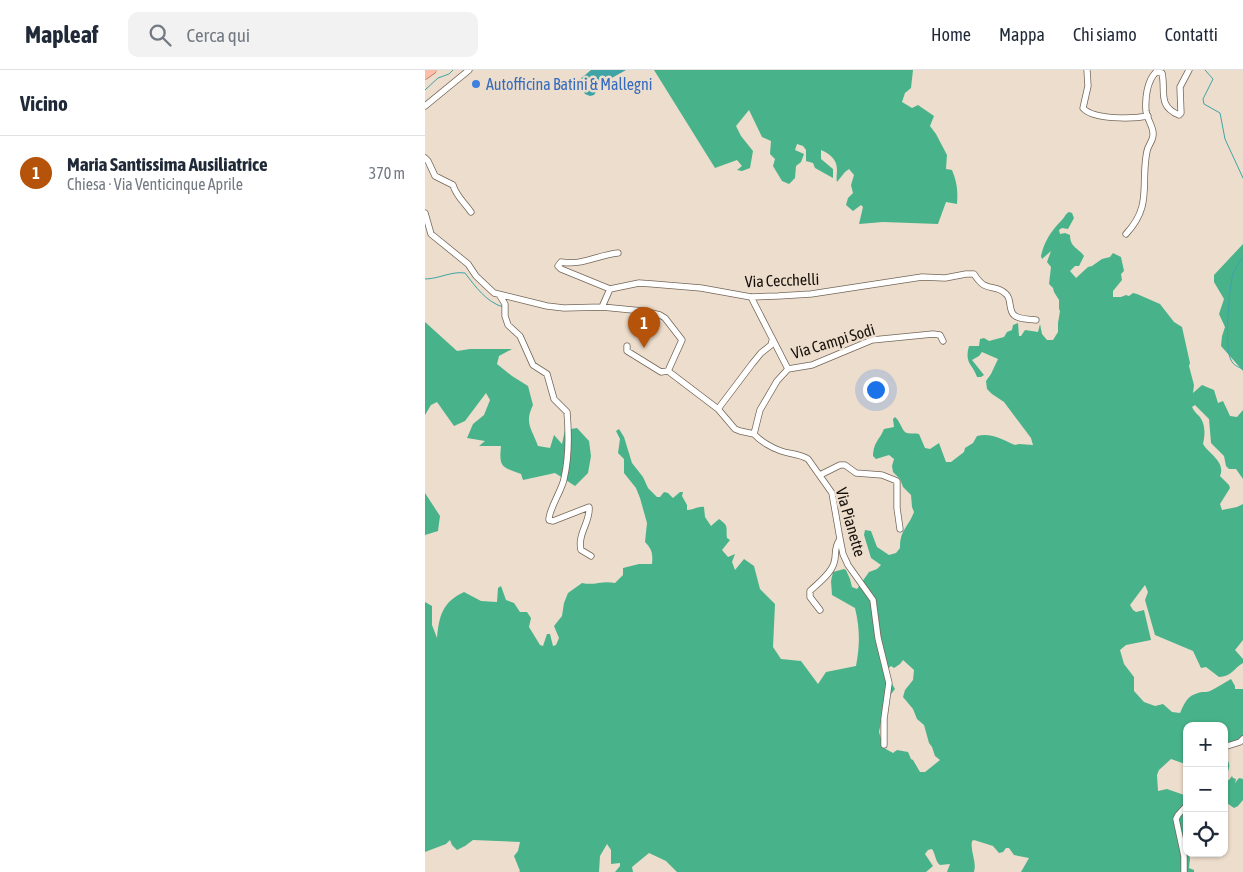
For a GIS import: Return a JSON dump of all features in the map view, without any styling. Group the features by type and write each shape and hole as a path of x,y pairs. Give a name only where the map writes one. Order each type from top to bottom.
{"main road":[{"path":"425,75 432,70"}],"street":[{"path":"425,106 469,70"},
{"path":"1087,70 1088,86 1083,108 1085,111 1104,117 1127,118 1148,116"},
{"path":"1126,234 1138,220 1144,204 1143,195 1147,151 1153,133 1146,112 1148,85 1156,72 1162,73 1164,100 1171,111 1179,115 1182,108 1180,87 1189,70"},
{"path":"425,158 435,176 453,185 455,194 463,200 471,212"},
{"path":"425,213 431,234 468,264 476,276 494,293 500,296 564,308 602,307 643,312 665,318 682,340 669,371 661,372 627,352 627,346"},
{"path":"602,307 610,289 561,269 559,266 561,262 571,264 618,253"},
{"name":"Via Cecchelli","path":"610,289 639,283 701,288 751,297 811,294 922,277 945,278 974,274 983,286 1006,294 1009,298 1013,315 1036,320"},
{"path":"500,296 505,304 505,316 508,325 520,336 533,365 547,374 554,399 567,412 569,442 564,480 560,494 549,515 549,520 553,521 589,507 590,512 580,546 581,550 591,556"},
{"path":"751,297 788,369 777,381 760,410 754,434"},
{"name":"Via Campi Sodi","path":"788,369 812,365 872,340 933,334 939,335 943,341"},
{"path":"718,409 751,364 771,345 772,341"},
{"name":"Via Pianette","path":"669,371 707,403 718,409 735,429 754,434 757,438 781,451 808,459 832,493 843,554 848,565 873,600 878,638 889,683 885,712 884,745"},
{"path":"820,475 840,465 845,465 856,473 882,475 897,481 897,508 900,529"},
{"path":"819,610 810,597 809,591 821,580 834,563 834,552 840,540"},
{"path":"1228,746 1243,739"},
{"path":"1183,809 1176,819 1184,856 1184,872"}],"green space":[{"path":"654,70 913,70 911,88 905,93 902,102 912,108 918,105 934,116 930,126 947,155 946,169 952,170 955,179 957,204 946,202 938,224 883,222 859,224 863,207 861,205 853,211 846,205 848,198 853,193 851,185 854,175 849,169 837,182 837,166 832,157 821,150 821,159 833,169 833,178 815,168 813,163 806,161 806,150 803,146 797,144 795,150 804,154 801,162 796,166 795,178 789,184 782,181 773,166 775,159 770,154 771,141 762,137 749,110 736,126 753,151 750,168 742,171 737,170 742,166 737,160 715,168"},
{"path":"1069,212 1072,213 1074,218 1068,229 1062,228 1059,230 1060,234 1070,235 1071,243 1084,256 1079,266 1075,266 1070,271 1076,278 1088,267 1110,257 1113,253 1121,257 1124,271 1121,274 1122,280 1113,291 1113,297 1129,296 1133,293 1160,304 1174,322 1182,327 1194,385 1193,393 1202,385 1214,390 1218,403 1223,401 1230,416 1237,417 1243,410 1243,479 1236,469 1229,469 1226,466 1224,456 1211,443 1209,419 1195,405 1192,407 1203,422 1203,444 1219,462 1221,467 1220,476 1230,488 1220,504 1222,510 1243,504 1243,640 1235,650 1243,659 1243,663 1229,674 1219,677 1206,667 1201,668 1193,651 1155,635 1145,600 1148,592 1145,585 1130,605 1136,612 1144,610 1151,640 1126,645 1120,650 1124,664 1134,677 1134,691 1144,702 1155,706 1163,704 1172,712 1180,713 1190,697 1197,693 1210,691 1231,679 1235,689 1243,689 1243,738 1228,744 1228,722 1183,722 1183,763 1171,759 1159,770 1157,775 1158,791 1167,789 1183,795 1183,807 1177,814 1183,856 1183,872 1021,872 1029,858 1014,855 1009,848 999,853 993,846 974,840 972,845 975,864 974,872 947,872 950,864 940,865 932,849 928,850 925,854 933,866 926,872 677,872 666,861 649,853 632,867 633,872 615,872 620,863 611,864 611,850 607,844 600,856 599,872 519,872 514,856 518,851 520,842 473,840 457,850 450,840 446,844 425,852 425,602 432,606 432,625 437,638 443,611 451,600 464,592 481,601 497,602 498,588 501,586 506,600 514,603 520,612 527,612 531,618 529,627 540,645 543,646 547,634 550,634 553,646 556,645 559,638 554,626 562,616 568,593 582,583 615,583 623,575 623,568 639,564 652,564 651,552 645,542 647,523 640,498 636,488 624,473 624,459 618,453 620,439 616,431 619,429 624,437 632,463 643,477 648,488 657,497 660,497 664,492 673,498 680,492 683,492 682,496 687,505 687,510 704,507 705,517 711,526 719,519 726,525 727,538 730,540 722,550 728,557 735,554 732,562 735,570 744,559 754,566 760,589 775,604 773,647 781,659 801,661 818,684 826,672 856,666 859,637 855,608 832,595 831,581 833,572 846,570 852,587 857,589 869,572 881,565 871,558 864,535 865,530 871,531 877,547 889,555 896,553 900,548 903,532 914,512 911,495 893,472 894,459 889,455 876,459 873,456 876,444 884,429 894,427 893,419 895,417 905,432 919,434 925,448 930,449 939,443 946,462 951,462 973,443 977,436 982,435 992,436 1015,445 1033,445 1031,438 1004,402 987,389 986,381 998,359 982,352 972,360 984,375 977,377 968,360 968,352 969,346 979,346 980,339 984,338 989,341 1004,337 1007,332 1012,330 1013,325 1018,323 1019,336 1025,330 1038,332 1040,324 1042,334 1047,340 1053,340 1058,332 1059,300 1049,284 1051,267 1047,262 1051,251 1042,259 1041,256 1048,237","holes":["903,660 914,670 913,680 905,690 903,697 913,709 917,719 924,725 929,743 935,756 940,760 925,772 920,772 908,752 897,750 893,753 884,748 879,732 885,702 895,689 885,671 891,666 894,668"]},
{"path":"1243,244 1243,371 1221,346 1225,327 1219,314 1224,299 1214,282 1214,275"},
{"path":"425,322 457,351 470,349 512,349 499,356 497,364 528,386 533,405 529,421 538,446 550,448 554,435 562,444 565,430 577,428 589,441 591,456 588,473 575,486 555,473 523,480 521,474 505,468 501,462 501,446 479,446 485,441 467,438 473,424 484,415 490,400 486,393 465,421 454,426 437,402 431,405 425,415"},
{"path":"425,493 440,516 438,531 425,535"},
{"path":"1232,776 1236,779 1235,783 1239,778 1243,779 1243,800 1234,808 1228,804 1228,780"},
{"path":"1183,811 1183,857 1190,857 1189,868 1194,870 1194,872 1185,872 1177,819"}],"water":[{"path":"591,70 626,70 601,84 594,95 590,96 585,94 579,84 579,80"}],"waterway":[{"path":"425,90 438,78 449,74 453,70"},
{"path":"1205,70 1213,79 1203,99 1204,104 1220,113 1225,139 1243,178"},
{"path":"1243,257 1231,281 1228,331 1231,360 1234,365 1243,369"},
{"path":"425,279 465,273 486,297 503,307"}],"place":[{"name":"Autofficina Batini & Mallegni","path":"476,84"},
{"name":"Maria Santissima Ausiliatrice","path":"644,348"}]}
